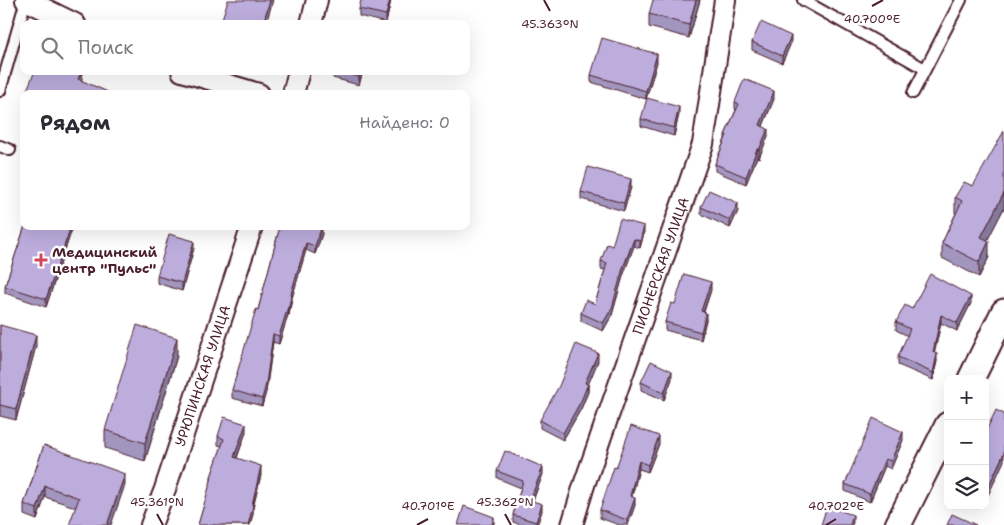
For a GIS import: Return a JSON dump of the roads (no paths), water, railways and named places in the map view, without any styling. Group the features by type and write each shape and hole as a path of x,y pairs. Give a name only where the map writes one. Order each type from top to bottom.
{"street":[{"path":"26,0 67,20"},
{"path":"312,20 317,0"},
{"name":"ПИОНЕРСКАЯ УЛИЦА","path":"572,525 584,485 703,144 725,0"},
{"path":"195,75 245,90"},
{"path":"294,90 298,75"},
{"name":"УРЮПИНСКАЯ УЛИЦА","path":"151,525 165,489 251,230"},
{"path":"972,375 1004,312"},
{"path":"898,525 944,432"}],"lane":[{"path":"20,20 26,0"},
{"path":"803,0 925,69"},
{"path":"913,93 961,0"},
{"path":"0,91 20,21"}],"place":[{"name":"Медицинский центр \"Пульс\"","path":"41,260"}]}
